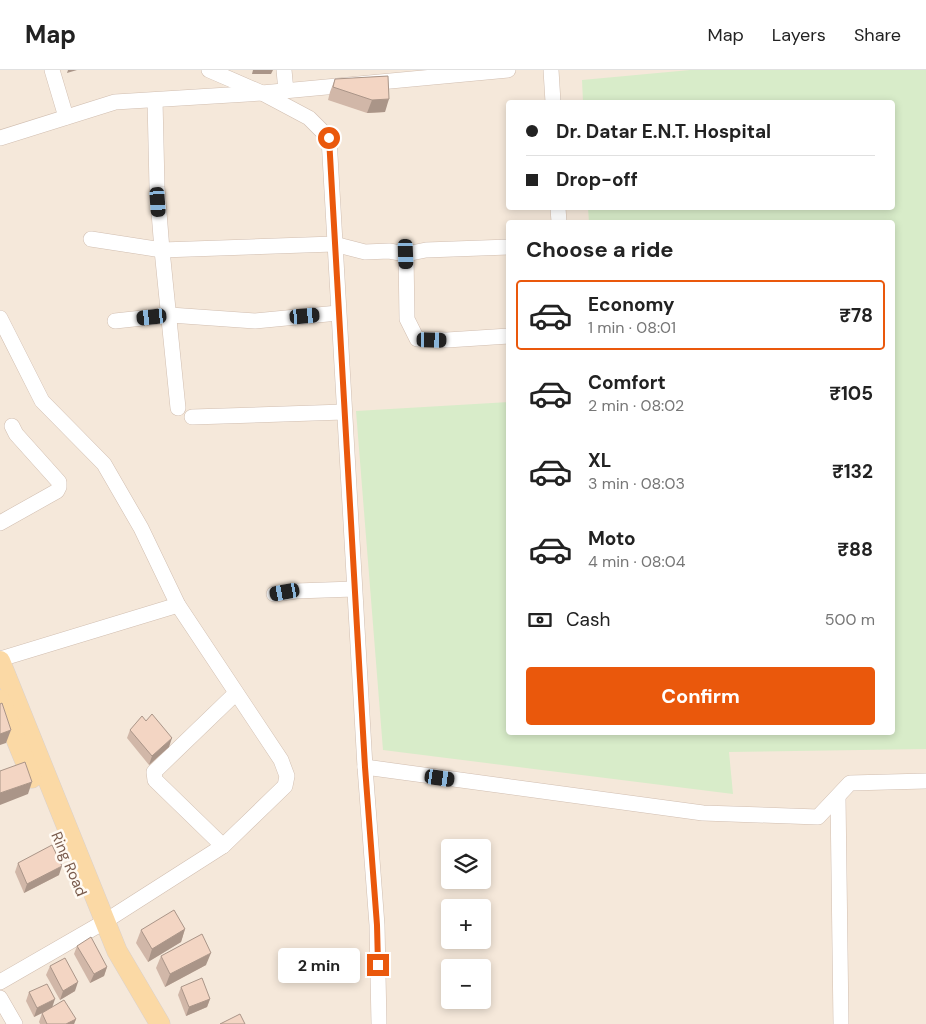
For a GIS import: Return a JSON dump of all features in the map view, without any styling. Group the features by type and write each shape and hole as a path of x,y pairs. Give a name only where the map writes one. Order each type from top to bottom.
{"main road":[{"name":"Ring Road","path":"0,660 5,704 99,924 109,956 147,1024"},
{"path":"99,924 160,1024"}],"street":[{"path":"52,70 66,117"},
{"path":"284,70 286,91"},
{"path":"0,138 116,102 262,93 458,73 508,70"},
{"path":"551,70 553,100"},
{"path":"214,71 262,93 309,118 329,138 354,589 377,925 379,1024"},
{"path":"156,100 157,187 178,408"},
{"path":"91,239 162,250 334,244 365,252 389,251 406,254 426,250 506,247"},
{"path":"406,254 407,319 417,339 448,340 506,336"},
{"path":"116,321 170,315 255,321 338,313"},
{"path":"0,318 42,401 104,464 141,528 178,604 281,760 287,776 285,786 223,846 99,924 0,982"},
{"path":"192,417 344,412"},
{"path":"0,523 57,491 59,487 59,482 16,434 12,426"},
{"path":"274,594 296,591 354,589"},
{"path":"0,660 178,604"},
{"path":"223,846 156,780 154,772 236,693"},
{"path":"365,767 703,813 818,817 850,783 926,781"},
{"path":"838,796 841,1024"},
{"path":"0,998 15,1024"}],"shaded area":[{"path":"0,70 926,70 926,1024 0,1024"}],"green space":[{"path":"690,70 926,70 926,749 729,752 733,794 383,750 356,411 506,402 506,735 895,735 895,220 589,220 588,210 895,210 895,100 583,100 582,80"}],"building":[{"path":"388,76 389,99 372,100 333,87 335,79"},
{"path":"2,703 11,730 0,734 0,704"},
{"path":"152,714 172,738 152,756 130,730 142,716 146,721"},
{"path":"25,762 32,782 0,793 0,771"},
{"path":"52,845 62,866 27,884 18,863"},
{"path":"174,910 185,929 152,949 141,930"},
{"path":"202,934 211,953 170,974 161,956"},
{"path":"91,937 107,967 94,974 77,946"},
{"path":"65,958 78,982 63,991 50,966"},
{"path":"202,978 210,999 189,1007 181,987"},
{"path":"47,984 55,999 37,1008 29,992"},
{"path":"64,1000 76,1019 66,1024 47,1024 42,1013"},
{"path":"240,1014 245,1024 220,1024"}],"route":[{"path":"329,138 378,965"}]}
